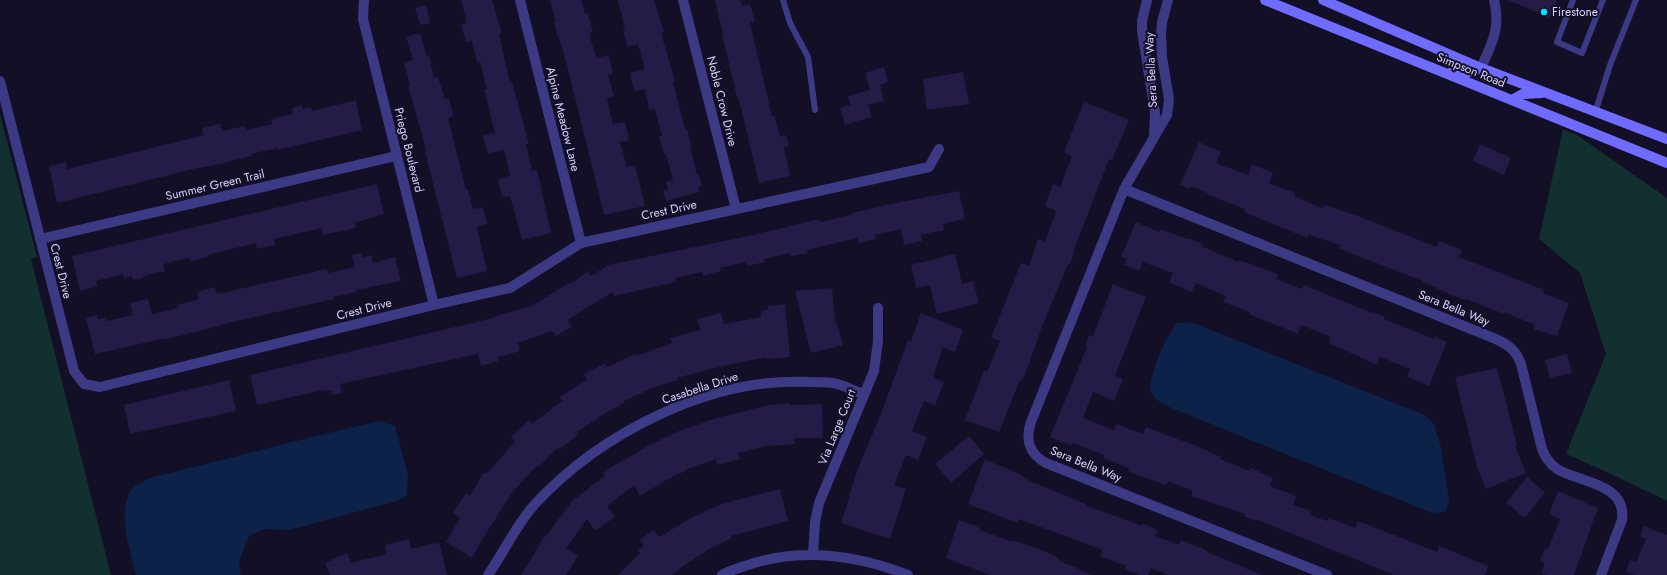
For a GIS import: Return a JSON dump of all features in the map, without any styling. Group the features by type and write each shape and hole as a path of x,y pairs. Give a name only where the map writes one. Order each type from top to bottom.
{"main road":[{"name":"Simpson Road","path":"1265,0 1667,163"},
{"name":"Simpson Road","path":"1323,0 1481,68 1595,113 1667,139"},
{"path":"1444,73 1463,74 1481,68"},
{"path":"1512,100 1523,94 1544,92"}],"street":[{"name":"Priego Boulevard","path":"364,0 363,19 434,305"},
{"name":"Alpine Meadow Lane","path":"520,0 581,243"},
{"name":"Noble Crow Drive","path":"684,0 736,209"},
{"name":"Sera Bella Way","path":"1147,0 1142,21 1142,31 1155,112 1154,135"},
{"name":"Sera Bella Way","path":"1168,0 1162,22 1161,34 1162,56 1169,99 1167,115 1124,189 1031,422 1028,435 1030,448 1036,456 1046,463 1327,575"},
{"path":"1481,68 1496,29 1498,19 1494,0"},
{"name":"Crest Drive","path":"0,81 74,371 84,384 100,387 434,305 510,288 581,243 929,167 939,150"},
{"name":"Summer Green Trail","path":"40,239 396,156"},
{"name":"Sera Bella Way","path":"1124,189 1491,336 1510,347 1516,352 1521,364 1542,449 1548,461 1557,469 1610,490 1620,503 1623,514 1622,520 1601,575"},
{"name":"Via Large Court","path":"813,555 815,522 820,503 874,371 878,341 878,308"},
{"name":"Casabella Drive","path":"488,575 534,505 551,489 588,457 630,429 675,407 716,394 753,385 790,381 834,383 864,394"},
{"path":"722,575 759,561 793,554 828,555 873,564 908,575"}],"lane":[{"path":"783,0 790,22 808,57 815,110"},
{"path":"1573,0 1557,42 1582,53 1603,0"},
{"path":"1595,113 1610,65 1636,0"}],"green space":[{"path":"0,114 37,257 31,259 111,575 0,575"},
{"path":"1563,129 1577,135 1667,198 1667,501 1566,454 1606,354 1580,273 1539,239"}],"water":[{"path":"1191,322 1425,415 1434,424 1441,447 1449,500 1446,511 1435,514 1169,407 1157,400 1150,392 1155,365 1167,339 1177,323"},
{"path":"379,421 395,426 408,475 407,495 397,501 289,530 265,529 249,536 239,562 241,575 136,575 126,532 125,509 131,490 137,485 150,478"}],"building":[{"path":"461,0 492,0 502,33 499,34 510,83 512,82 529,144 526,144 532,171 537,170 551,233 522,240 510,196 502,197 498,179 510,176 504,150 488,154 483,136 495,133 484,89 487,89 480,62 477,62 472,41 466,42 461,25 467,23"},
{"path":"550,0 581,0 585,14 588,13 593,32 589,33 596,58 609,55 613,74 608,75 614,96 607,98 613,124 625,122 629,140 620,142 627,167 635,165 645,206 604,215 566,61 557,35 554,22 556,22"},
{"path":"618,0 654,0 664,32 661,33 675,81 673,82 685,129 687,129 697,174 699,174 702,186 698,187 700,192 666,201 663,191 668,190 666,182 673,180 666,154 664,154 659,136 662,136 655,109 649,110 645,89 634,91 630,73 645,69 638,44 627,47 623,29 625,28"},
{"path":"715,0 740,0 742,6 750,4 755,22 750,23 772,116 775,116 780,137 786,135 789,146 784,147 790,176 759,183 722,35"},
{"name":"Firestone","path":"1508,0 1557,0 1550,18"},
{"path":"426,5 430,23 420,25 415,8"},
{"path":"420,33 427,57 429,56 434,78 438,77 445,99 449,98 453,116 448,118 466,190 468,189 473,209 483,207 487,224 477,227 487,271 457,278 429,168 426,150 408,85 410,85 404,62 413,60 406,37"},
{"path":"884,67 888,82 880,85 884,101 868,105 872,117 845,125 840,108 850,105 848,96 870,90 865,73"},
{"path":"963,72 969,104 927,110 923,79"},
{"path":"356,100 362,130 278,150 278,148 251,154 252,156 229,162 189,170 57,203 49,166 66,162 67,169 204,135 202,128 220,124 222,131 245,126 246,130 272,124 271,119 293,114 292,108 302,105 303,109 311,107 312,111"},
{"path":"1084,102 1129,120 1112,160 1109,159 1073,252 1070,265 1068,264 1042,327 1027,369 1022,381 1020,380 999,432 965,420 984,370 987,372 1000,341 991,338 1021,263 1029,266 1038,239 1045,242 1056,211 1045,206 1053,184 1060,187 1072,156 1064,152"},
{"path":"1199,142 1221,152 1216,163 1248,175 1252,164 1273,173 1269,183 1295,193 1294,196 1323,209 1324,205 1347,212 1437,247 1439,241 1462,250 1459,257 1544,290 1543,293 1569,303 1557,336 1533,329 1535,325 1504,312 1504,314 1466,299 1465,300 1454,296 1423,281 1340,249 1341,245 1309,235 1307,238 1244,212 1245,209 1208,195 1209,194 1192,186 1190,189 1180,185"},
{"path":"1480,144 1511,158 1504,175 1473,161"},
{"path":"377,184 384,214 355,223 356,228 323,235 322,228 274,239 275,245 257,249 256,243 207,255 207,257 190,261 189,258 163,264 165,271 143,276 143,278 133,280 132,276 124,278 123,274 96,281 98,286 80,291 72,256"},
{"path":"959,191 965,219 943,224 944,230 921,235 922,241 904,245 901,229 875,235 876,239 858,243 857,238 807,250 808,253 791,256 790,253 764,259 765,262 747,266 746,262 720,268 721,271 703,276 702,272 675,278 676,282 614,296 613,292 567,320 572,327 556,336 552,331 518,343 520,351 498,357 499,361 481,366 478,354 340,384 342,393 332,395 331,390 323,390 257,405 250,375 494,318 493,317 531,306 571,282 571,284 588,271 591,276 608,265 758,234 819,219 820,222 891,204"},
{"path":"1136,222 1159,232 1160,229 1187,239 1188,238 1202,244 1201,246 1238,262 1239,260 1278,274 1276,279 1302,289 1304,285 1372,313 1373,312 1384,317 1384,319 1434,339 1435,337 1447,342 1429,386 1407,377 1410,369 1380,357 1377,365 1329,343 1331,337 1301,325 1298,334 1249,314 1250,312 1223,302 1226,296 1196,283 1192,292 1169,282 1173,273 1143,262 1139,271 1124,265 1127,259 1121,257"},
{"path":"362,253 363,257 371,255 373,263 395,257 401,281 356,290 356,292 333,297 334,299 219,325 162,340 95,354 86,318 97,315 98,319 105,318 106,321 133,315 130,303 148,299 152,314 178,308 177,305 199,299 197,292 215,287 217,294 327,269 328,273 355,267 352,255"},
{"path":"955,254 962,284 973,281 979,303 937,314 930,285 916,288 911,265"},
{"path":"1113,284 1146,297 1115,376 1123,379 1114,401 1093,392 1083,418 1114,430 1116,424 1143,434 1146,427 1194,445 1221,457 1220,459 1250,471 1251,468 1273,478 1270,486 1296,496 1293,505 1311,511 1310,515 1328,521 1329,518 1355,528 1358,521 1437,552 1439,546 1488,566 1485,575 1394,575 1256,519 1255,521 1244,516 1245,514 1191,496 1193,491 1168,481 1166,485 1140,476 1128,471 1129,468 1103,458 1104,455 1073,443 1072,446 1050,437 1087,347 1085,346 1089,335 1093,336"},
{"path":"832,288 835,323 837,323 843,345 811,353 795,291"},
{"path":"785,304 790,357 766,359 766,357 710,369 677,378 678,380 655,387 624,401 625,402 577,432 579,434 560,449 559,447 538,467 537,466 514,490 472,558 446,542 460,518 453,513 466,493 470,496 484,472 487,473 515,442 511,437 529,420 532,424 562,401 560,397 587,380 584,374 605,363 607,367 635,354 636,356 672,343 670,338 700,330 697,319 721,313 724,324 761,317 761,311 768,310 768,306"},
{"path":"921,313 963,330 955,352 943,347 933,378 944,382 935,406 924,401 912,431 927,437 918,460 906,455 894,485 906,489 890,539 841,523 857,471 882,411 908,340 911,341"},
{"path":"1567,354 1572,373 1550,378 1545,360"},
{"path":"1497,368 1517,445 1515,446 1526,473 1486,489 1477,467 1455,377"},
{"path":"229,380 236,411 130,434 124,405"},
{"path":"790,403 790,405 822,404 823,438 794,438 795,444 770,445 738,453 740,459 717,465 716,459 685,470 660,483 640,496 634,485 607,506 615,517 595,531 587,519 566,548 578,556 566,575 521,575 546,534 547,535 572,501 605,476 603,474 610,468 648,446 679,431 706,421 770,405"},
{"path":"969,436 984,454 951,483 935,464"},
{"path":"985,459 1024,476 1023,478 1085,505 1142,526 1143,524 1158,530 1155,536 1179,545 1181,540 1262,575 1168,575 1151,568 1148,575 1139,575 1125,569 1126,566 1100,556 1103,550 1019,519 1017,523 968,504"},
{"path":"1527,477 1545,492 1525,518 1506,503"},
{"path":"780,489 788,521 731,536 732,538 705,551 706,552 689,562 672,575 618,575 640,553 638,550 644,545 640,540 653,530 659,537 691,518 721,504"},
{"path":"1558,491 1598,508 1574,575 1547,575 1541,573 1545,563 1540,561 1545,548 1548,549 1560,519 1549,514"},
{"path":"959,520 1012,542 1013,540 1041,550 1059,558 1058,560 1092,575 990,575 946,558"},
{"path":"1644,526 1667,535 1667,575 1635,575 1626,572 1630,560 1636,562 1646,539 1640,536"},
{"path":"409,539 411,549 439,542 447,575 330,575 325,563 347,553 351,563 387,554 385,545"}],"place":[{"name":"Firestone","path":"1544,12"}]}
